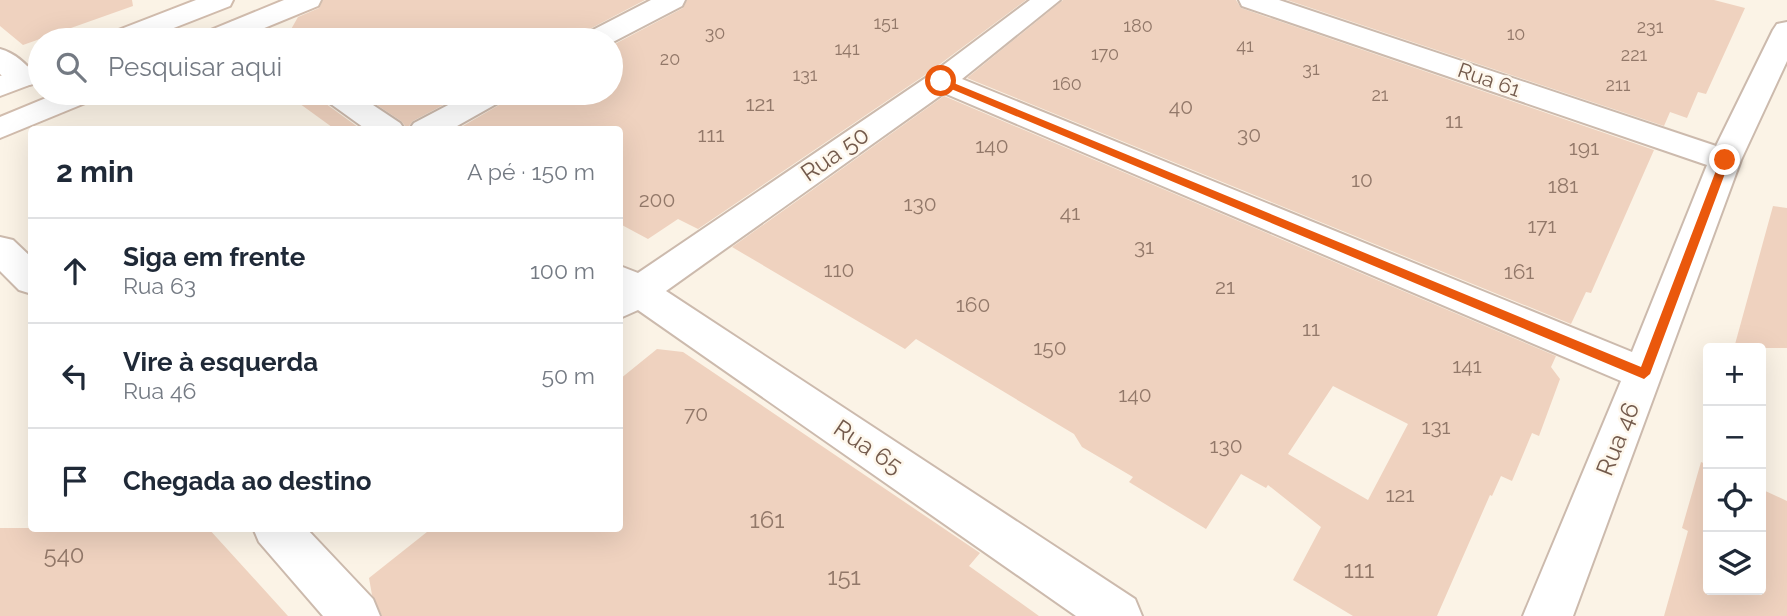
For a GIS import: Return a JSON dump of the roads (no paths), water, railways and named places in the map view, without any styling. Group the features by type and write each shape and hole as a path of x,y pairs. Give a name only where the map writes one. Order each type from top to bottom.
{"street":[{"path":"149,28 220,0"},
{"path":"260,28 308,0"},
{"path":"618,28 672,0"},
{"name":"Rua 50","path":"626,291 941,81 1047,0"},
{"name":"Rua 61","path":"1252,0 1725,160"},
{"name":"Rua 46","path":"1548,616 1725,160 1787,30"},
{"path":"0,58 21,78"},
{"path":"941,81 1644,374"},
{"path":"0,128 55,105"},
{"path":"353,105 383,126"},
{"path":"432,126 472,105"},
{"path":"0,249 28,277"},
{"name":"Rua 65","path":"626,291 1117,616"},
{"path":"290,533 355,616"}]}
